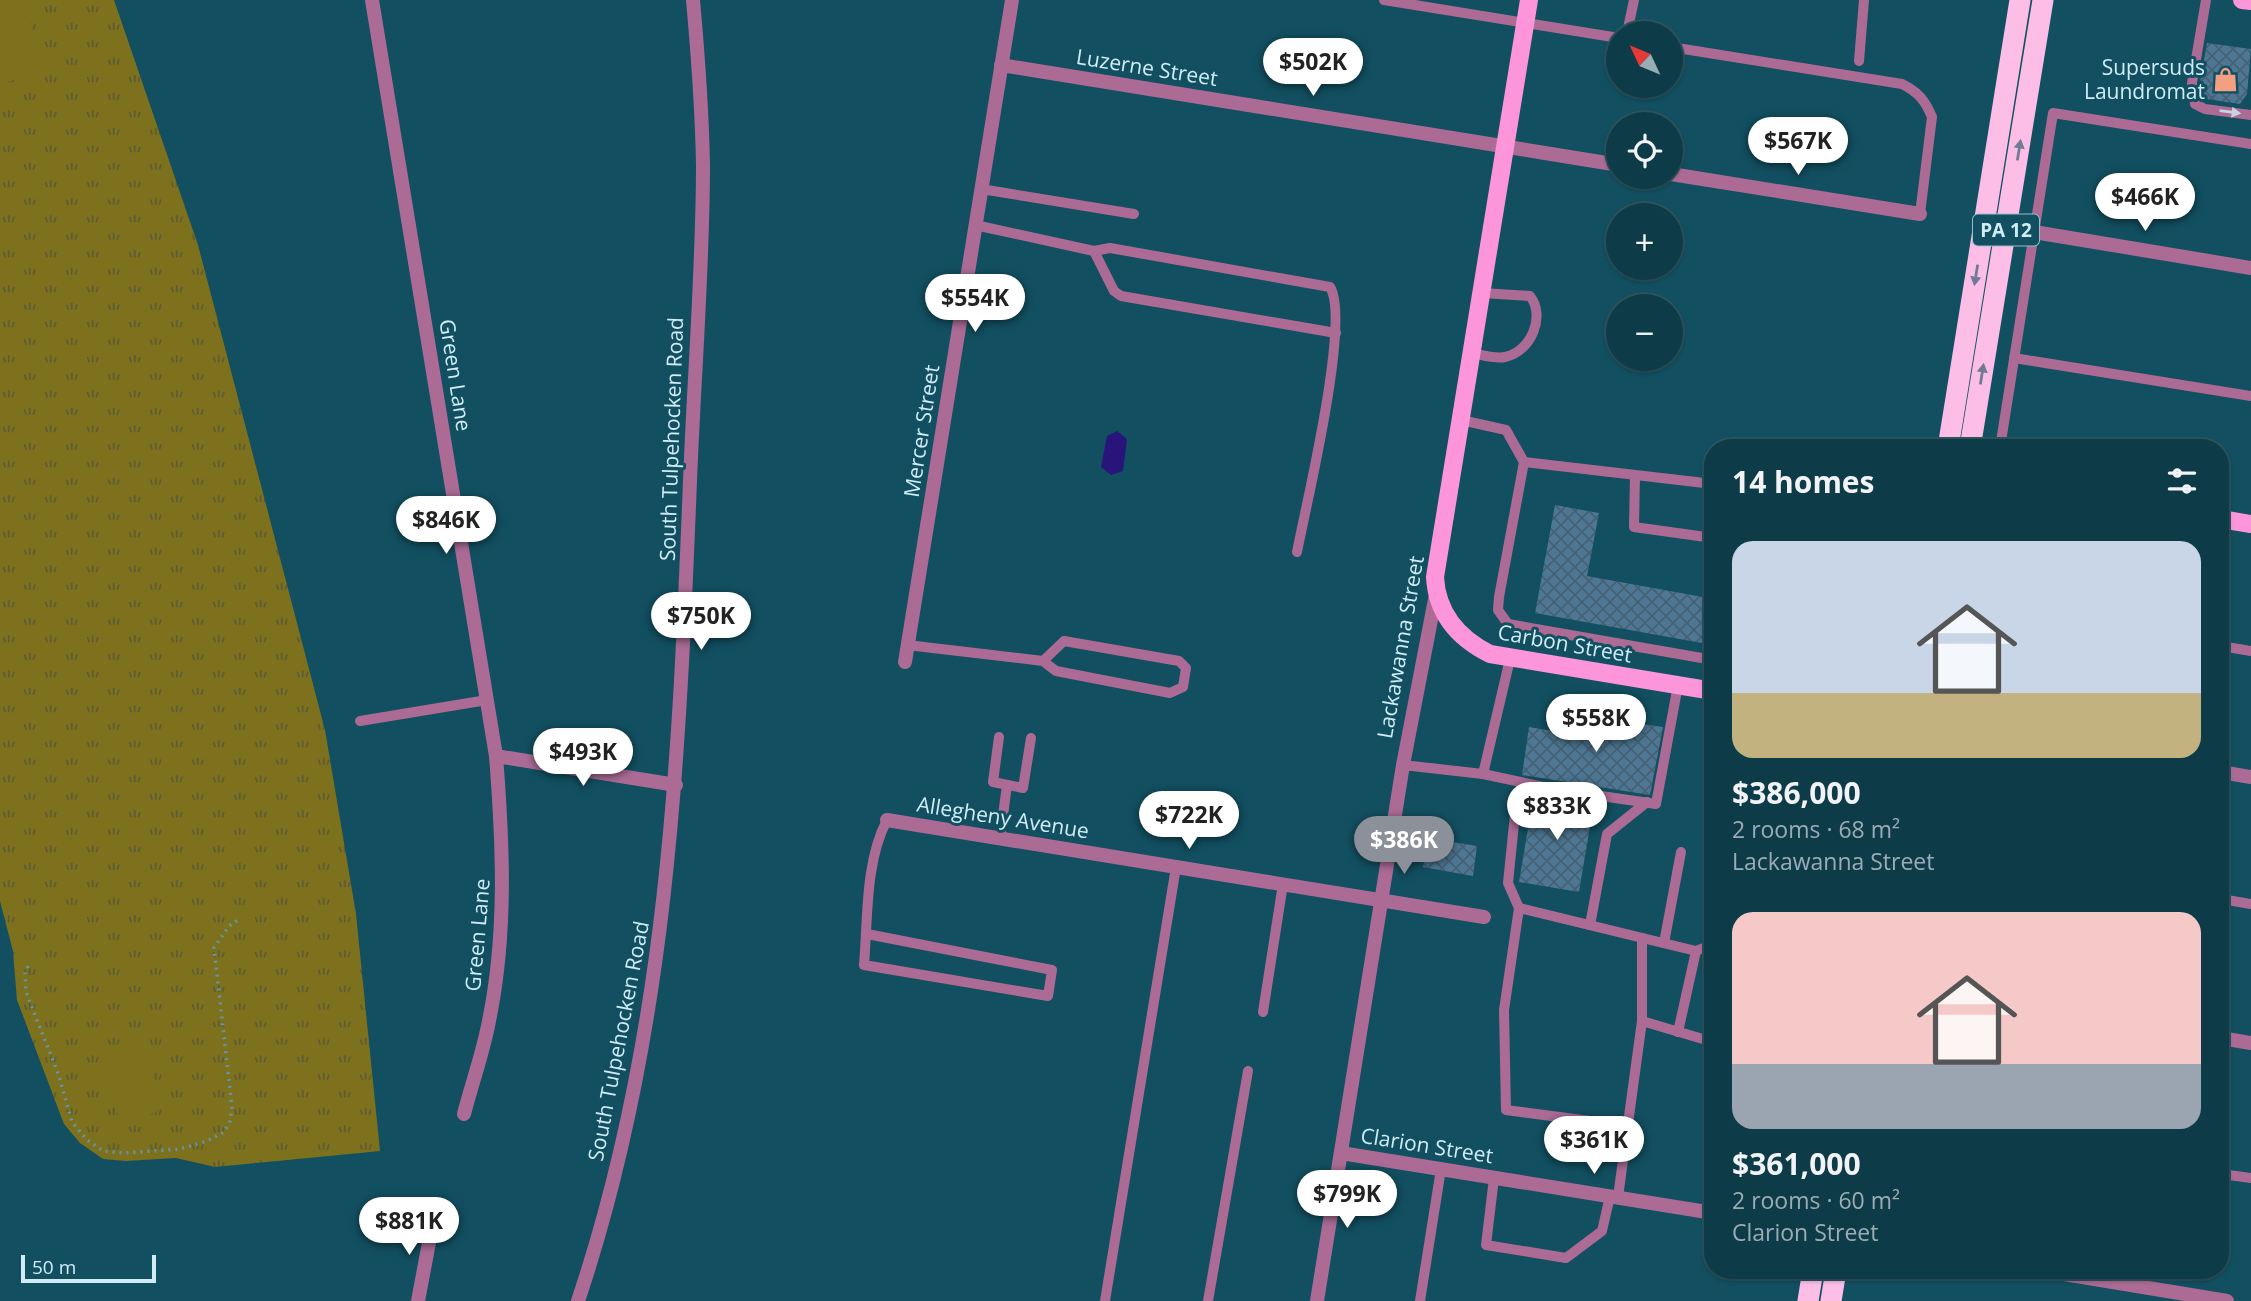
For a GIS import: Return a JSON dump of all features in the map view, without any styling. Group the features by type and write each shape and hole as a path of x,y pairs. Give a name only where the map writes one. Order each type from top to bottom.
{"highway":[{"name":"PA 12","path":"1949,439 2021,0"},
{"name":"PA 12","path":"1973,439 2043,0"},
{"path":"1808,1301 1812,1279"},
{"path":"1831,1301 1835,1279"}],"main road":[{"name":"Lackawanna Street","path":"1436,594 1435,577 1529,0"},
{"path":"2242,0 2251,1"},
{"path":"2229,520 2251,524"},
{"name":"Carbon Street","path":"1436,594 1442,612 1461,636 1490,654 1704,689"}],"street":[{"name":"Green Lane","path":"372,0 496,756 504,852 502,911 489,1023 464,1114"},
{"name":"South Tulpehocken Road","path":"580,1295 628,1121 650,1011 668,875 676,785 703,166 693,0"},
{"name":"Mercer Street","path":"905,662 1012,0"},
{"name":"Luzerne Street","path":"1001,65 1606,163"},
{"path":"1683,176 1920,214"},
{"path":"2034,232 2251,268"},
{"name":"Lackawanna Street","path":"1317,1301 1403,765 1436,594"},
{"path":"496,756 676,785"},
{"path":"2229,773 2251,777"},
{"name":"Allegheny Avenue","path":"887,820 1485,918"},
{"path":"2229,1039 2251,1043"},
{"name":"Clarion Street","path":"1342,1153 1704,1212"},
{"path":"418,1301 434,1216"},
{"path":"2094,1279 2227,1301"}],"lane":[{"path":"1384,0 1606,36"},
{"path":"1630,21 1634,0"},
{"path":"1859,61 1864,0"},
{"path":"2206,0 2192,83 2195,104 2205,109 2251,115"},
{"path":"1684,49 1902,84 1916,91 1926,103 1932,117 1920,214"},
{"path":"2001,439 2053,113 2251,144"},
{"path":"981,189 1134,215"},
{"path":"975,225 1094,251 1110,248 1322,283 1330,287 1337,298 1336,333 1297,552"},
{"path":"1094,251 1114,291 1121,296 1336,333"},
{"path":"1472,353 1503,358 1518,352 1528,342 1538,319 1536,304 1530,296 1482,293"},
{"path":"2014,358 2251,396"},
{"path":"1461,419 1506,430 1524,462 1499,597 1499,610 1508,624 1704,658"},
{"path":"1524,462 1704,483"},
{"path":"1635,475 1634,527 1704,537"},
{"path":"907,645 1043,661 1056,671 1170,693 1183,687 1186,668 1179,661 1064,641 1043,661"},
{"path":"2229,647 2251,651"},
{"path":"1483,774 1510,659"},
{"path":"1590,925 1607,835 1652,803 1678,685"},
{"path":"360,721 487,700"},
{"path":"999,737 993,782 1023,788 1031,738"},
{"path":"1403,765 1483,774 1553,789 1652,803"},
{"path":"1000,838 1007,785"},
{"path":"1515,814 1508,883 1518,908 1504,1010 1506,1110 1628,1126"},
{"path":"867,934 1052,970 1048,996 864,965 867,934 876,842 887,820"},
{"path":"1664,943 1681,852"},
{"path":"1105,1301 1176,867"},
{"path":"1263,1012 1283,884"},
{"path":"2229,900 2251,904"},
{"path":"1518,908 1696,951 1704,948"},
{"path":"1494,1178 1486,1245 1566,1258 1602,1231 1614,1197 1628,1126 1642,1021 1642,938"},
{"path":"1678,1031 1696,951"},
{"path":"1642,1021 1704,1039"},
{"path":"1208,1301 1248,1071"},
{"path":"1420,1301 1441,1169"},
{"path":"2229,1175 2251,1178"}],"path":[{"path":"28,966 25,974 26,992 59,1076 72,1122 86,1139 103,1151 124,1153 180,1149 207,1141 224,1132 230,1121 232,1107 214,948 229,926 241,918"}],"green space":[{"path":"0,0 114,0 198,245 325,730 356,914 380,1151 215,1167 176,1158 126,1161 103,1159 80,1143 64,1124 17,1000 13,951 0,901"},
{"path":"0,0 19,0 28,16 43,66 36,73 0,84"},
{"path":"131,1039 140,1041 145,1048 161,1102 156,1112 133,1122 119,1116 106,1087 107,1049"}],"shaded area":[{"path":"1117,431 1127,439 1123,471 1111,475 1101,467 1107,436"}],"building":[{"name":"Supersuds Laundromat","path":"2207,43 2251,49 2247,94 2240,104 2201,96 2200,83"},
{"path":"1555,505 1599,513 1587,576 1704,597 1704,643 1535,613"},
{"path":"1573,714 1663,727 1650,795 1522,775 1529,727 1570,734"},
{"path":"1534,793 1594,802 1579,892 1519,882"},
{"path":"1428,838 1477,846 1473,876 1423,867"}],"place":[{"name":"Supersuds Laundromat","path":"2225,79"}]}
